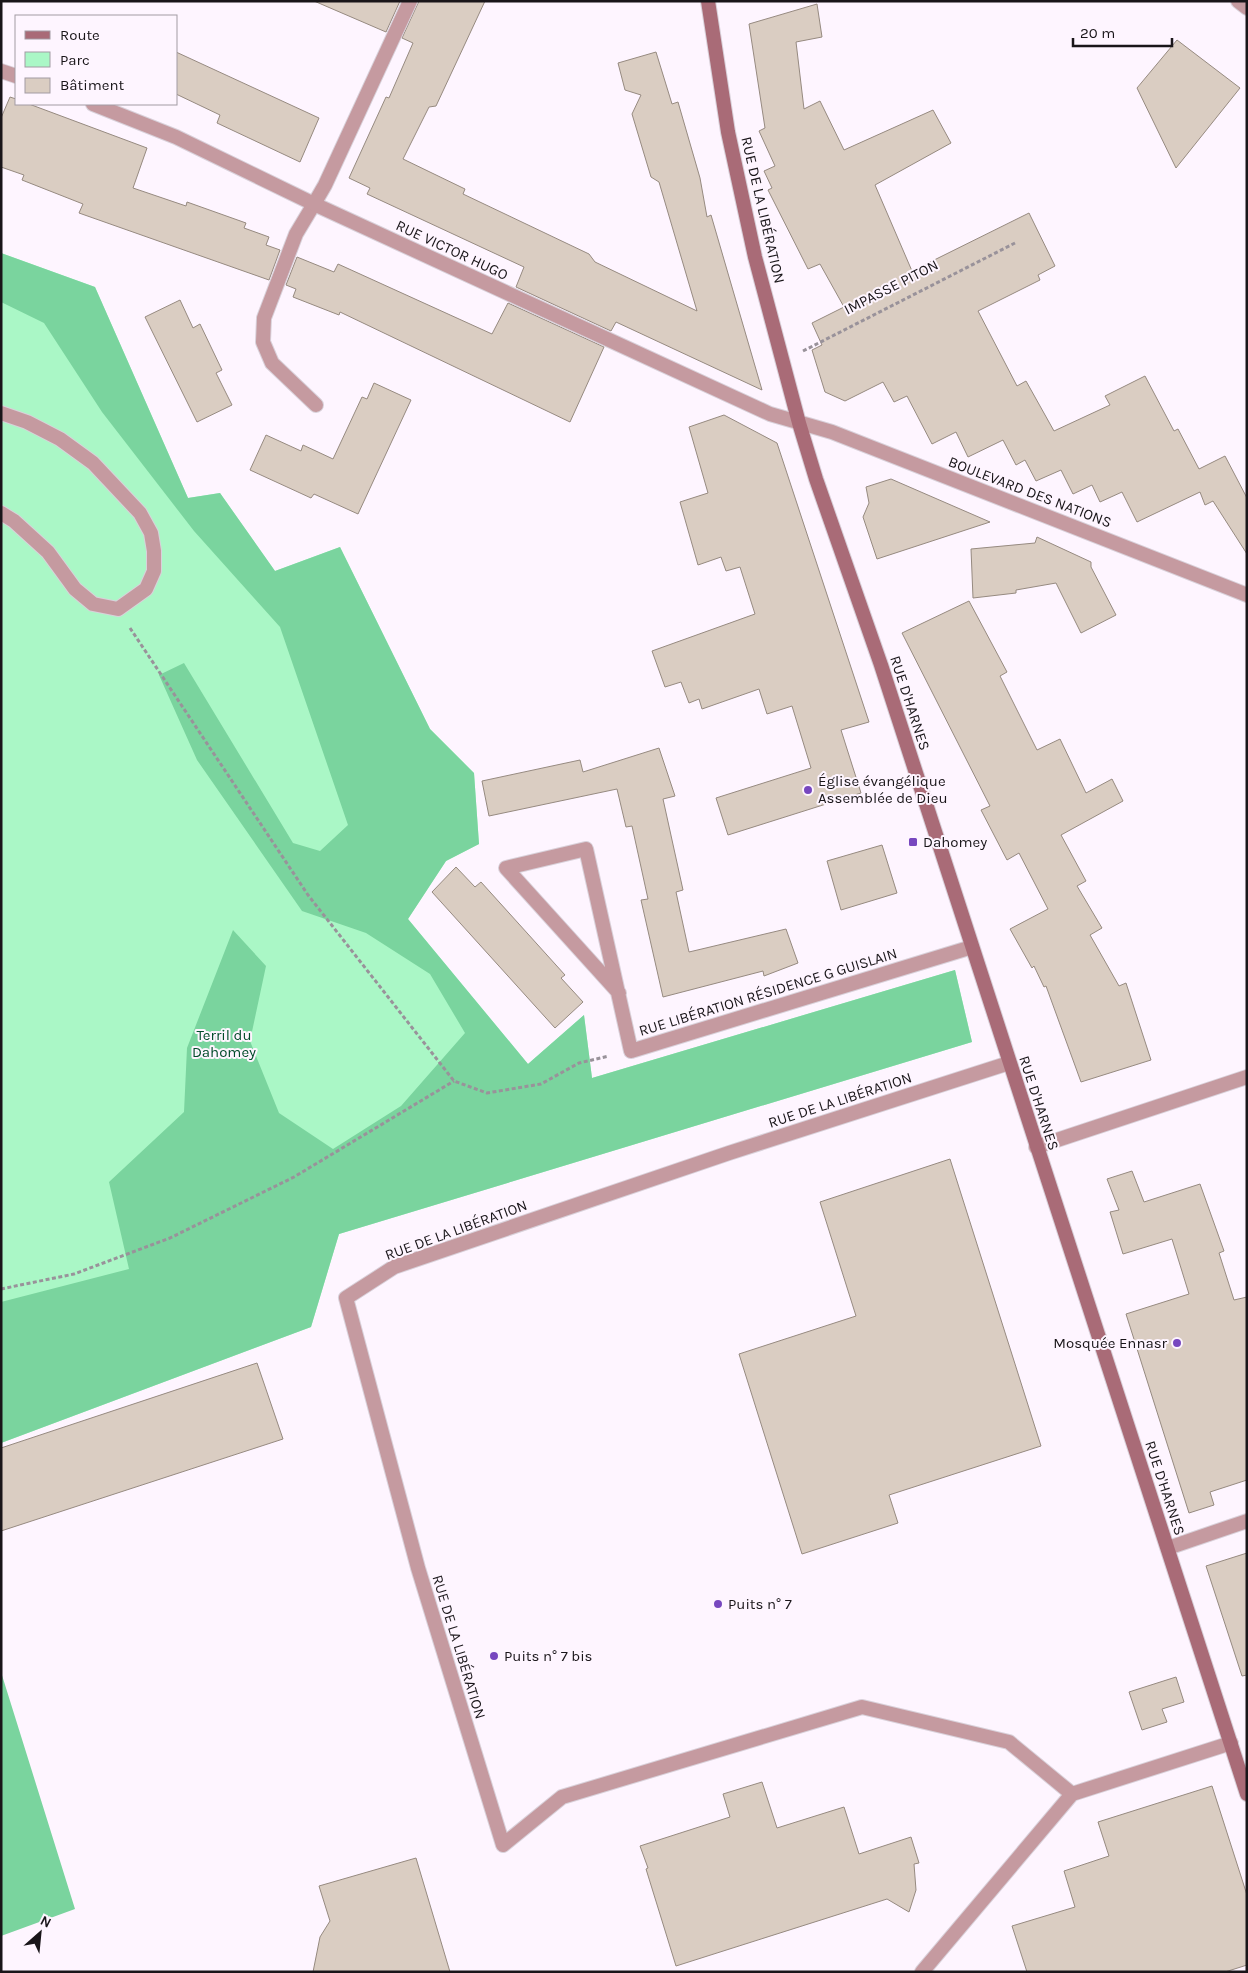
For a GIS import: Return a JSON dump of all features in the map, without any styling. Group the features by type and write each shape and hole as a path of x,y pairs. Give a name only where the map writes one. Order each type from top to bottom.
{"main road":[{"name":"RUE DE LA LIBÉRATION","path":"708,1 728,132 755,257 799,423"},
{"name":"RUE D'HARNES","path":"799,423 816,479 881,665 1247,1794"}],"street":[{"path":"316,405 272,362 263,342 264,318 296,234 325,185 410,1"},
{"path":"1238,1 1247,8"},
{"path":"1,71 15,76"},
{"name":"RUE VICTOR HUGO","path":"96,105 176,137 314,204 770,414 799,423"},
{"path":"1,413 27,422 60,439 93,463 140,513 151,533 154,551 154,570 146,589 118,609 93,604 75,589 48,552 14,521 1,513"},
{"name":"BOULEVARD DES NATIONS","path":"799,423 832,432 1247,595"},
{"name":"RUE LIBÉRATION RÉSIDENCE G GUISLAIN","path":"618,993 506,868 586,849 631,1051 972,947"},
{"name":"RUE DE LA LIBÉRATION","path":"1009,1063 729,1153 394,1267 346,1298 418,1568 503,1845 562,1797 862,1706 1009,1742 1072,1794"},
{"path":"1036,1146 1247,1077"},
{"path":"1168,1548 1247,1521"},
{"path":"922,1972 1072,1794 1231,1743"}],"path":[{"name":"IMPASSE PITON","path":"783,362 1015,243"},
{"path":"118,609 308,895 454,1081 487,1093 541,1084 579,1063 631,1051"},
{"path":"1,1289 74,1274 170,1238 294,1177 454,1081"}],"green space":[{"name":"Terril du Dahomey","path":"1,253 95,287 188,498 220,493 275,571 340,547 430,729 474,773 479,844 446,861 408,919 528,1064 584,1015 592,1078 955,970 972,1042 339,1234 311,1327 1,1443"},
{"path":"1,253 95,287 188,498 220,493 275,571 340,547 430,729 474,773 479,844 446,861 408,919 528,1064 584,1015 592,1078 955,970 972,1042 339,1234 311,1327 1,1443 1,1302 129,1269 109,1182 184,1112 187,1048 233,930 266,966 250,1041 279,1113 333,1149 401,1106 465,1033 430,974 366,933 302,911 197,760 159,675 184,663 293,843 320,851 348,825 280,627 194,531 102,412 44,323 1,302"},
{"path":"1,1672 75,1909 1,1936"}],"building":[{"path":"314,1 400,1 386,32"},
{"path":"419,1 485,1 436,106 429,107 403,159 465,189 463,194 589,254 595,262 697,311 659,182 651,177 632,114 641,95 625,90 618,63 656,52 672,104 678,102 700,178 707,217 711,215 762,390 616,322 611,331 516,287 524,267 367,194 370,188 349,178 386,97 389,98 413,43 402,38"},
{"path":"817,4 822,37 796,42 804,109 820,101 844,150 933,110 951,143 875,185 912,271 1029,213 1055,266 1038,275 1040,280 978,311 1017,386 1026,381 1054,431 1110,405 1105,396 1145,376 1174,431 1178,429 1199,469 1225,456 1247,498 1247,554 1213,501 1205,505 1200,492 1137,522 1122,492 1100,502 1092,485 1073,494 1061,470 1036,481 1025,460 1016,465 1003,440 968,457 956,432 932,444 907,396 894,402 883,382 845,401 825,392 812,350 822,345 812,323 844,307 820,264 808,269 768,190 772,188 764,171 775,166 759,131 765,128 749,24"},
{"path":"1177,40 1240,88 1176,168 1137,88"},
{"path":"178,53 319,118 300,162 217,123 220,115 178,95"},
{"path":"10,97 15,99 15,105 32,105 147,148 133,188 186,206 187,202 246,223 244,228 269,237 266,245 280,250 269,280 79,213 83,204 22,180 24,175 1,167 1,118"},
{"path":"297,257 334,272 338,264 492,334 508,303 604,347 570,422 340,312 339,315 293,297 296,289 286,285"},
{"path":"180,300 193,328 200,324 222,370 216,373 232,405 197,422 145,317"},
{"path":"374,383 411,400 358,514 314,494 311,498 250,470 266,435 301,451 303,445 333,459 362,397 367,399"},
{"path":"724,415 777,443 869,722 841,730 861,793 728,835 716,798 811,768 792,706 767,714 759,689 702,709 699,699 689,703 681,682 665,687 652,651 755,614 740,567 726,571 721,557 698,565 680,502 708,493 689,427"},
{"path":"891,479 990,522 877,559 863,517 869,503 866,487"},
{"path":"1037,537 1091,562 1091,567 1116,615 1081,633 1056,583 1016,590 1016,593 973,598 971,549 1035,543"},
{"path":"969,601 1007,672 1000,676 1037,750 1060,739 1086,793 1112,779 1123,801 1061,835 1086,881 1077,886 1102,928 1090,935 1119,986 1126,983 1151,1060 1081,1082 1046,986 1044,987 1034,966 1032,968 1010,929 1048,909 1019,853 1007,860 981,810 990,806 902,633"},
{"path":"659,748 675,796 663,799 683,890 676,892 689,952 786,929 798,963 764,976 763,971 663,997 641,900 648,899 632,826 626,827 617,789 489,816 482,781 580,760 583,772"},
{"path":"882,845 897,893 841,910 827,861"},
{"path":"456,867 475,887 481,882 565,975 561,978 583,1002 555,1028 432,892"},
{"path":"950,1159 1041,1446 889,1495 898,1523 802,1554 739,1354 856,1316 820,1202"},
{"path":"1132,1171 1144,1202 1200,1184 1224,1251 1219,1253 1234,1300 1247,1297 1247,1480 1210,1492 1214,1505 1189,1513 1126,1314 1189,1294 1172,1239 1123,1254 1110,1212 1119,1210 1107,1179"},
{"path":"257,1363 283,1439 1,1531 1,1448"},
{"path":"1247,1553 1247,1675 1242,1676 1206,1566"},
{"path":"1176,1677 1184,1702 1162,1709 1167,1722 1142,1730 1129,1692"},
{"path":"762,1782 777,1828 844,1807 859,1854 911,1837 919,1863 914,1864 916,1890 909,1912 887,1899 676,1966 640,1846 730,1817 723,1794"},
{"path":"1212,1786 1247,1895 1247,1965 1225,1972 1027,1972 1012,1926 1075,1907 1064,1871 1109,1856 1098,1822"},
{"path":"416,1858 450,1972 313,1972 320,1937 330,1921 319,1886"}],"place":[{"name":"Église évangélique Assemblée de Dieu","path":"808,790"},
{"name":"Dahomey","path":"913,842"},
{"name":"Mosquée Ennasr","path":"1177,1343"},
{"name":"Puits n° 7","path":"718,1604"},
{"name":"Puits n° 7 bis","path":"494,1656"}]}
